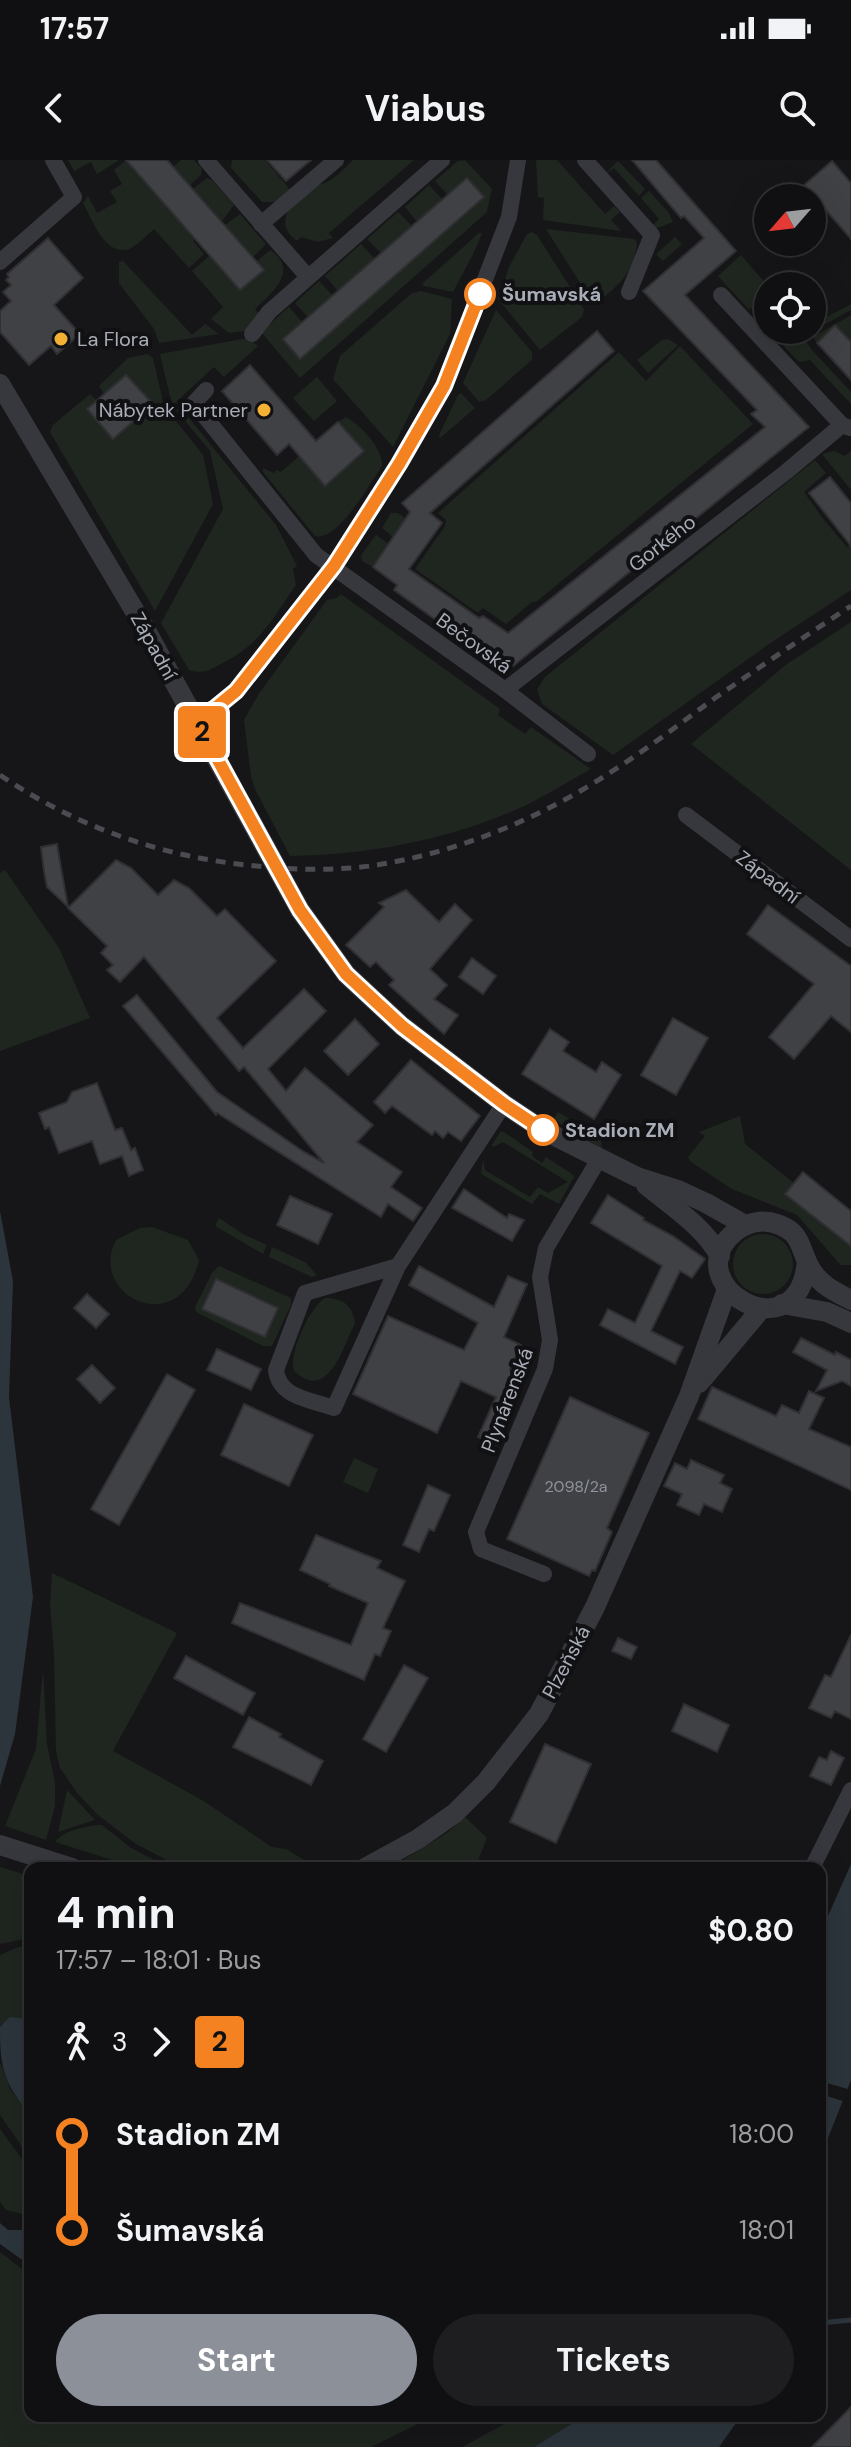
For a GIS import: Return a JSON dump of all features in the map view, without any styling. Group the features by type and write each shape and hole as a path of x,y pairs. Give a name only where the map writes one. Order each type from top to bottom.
{"street":[{"path":"0,262 74,197 53,160"},
{"path":"206,160 308,277"},
{"path":"261,224 336,160"},
{"path":"252,334 269,312 442,160"},
{"path":"195,718 214,709 236,691 334,566 399,464 444,386 509,217 518,160"},
{"path":"585,160 652,235 629,292"},
{"path":"721,295 847,427"},
{"name":"Západní","path":"0,384 143,625 300,910 346,974 402,1026 543,1130 637,1177 678,1190 745,1225 758,1221 786,1227 804,1248 807,1261 824,1286 851,1300"},
{"path":"206,390 194,403 316,555 334,566"},
{"name":"Gorkého","path":"505,690 847,427"},
{"name":"Bečovská","path":"334,566 588,754"},
{"name":"Západní","path":"686,815 851,939"},
{"path":"398,1266 305,1293 276,1370 277,1382 287,1392 334,1408 398,1266 504,1104"},
{"name":"Plynárenská","path":"544,1574 481,1549 476,1532 545,1369 550,1340 540,1277 546,1248 599,1159"},
{"name":"Západní","path":"637,1177 694,1222 711,1241 720,1256 720,1268 727,1289"},
{"path":"720,1256 725,1243 745,1225"},
{"path":"772,1306 790,1299 801,1288 807,1261"},
{"path":"727,1289 736,1299 749,1306 827,1312 851,1323"},
{"name":"Plzeňská","path":"376,1862 418,1839 455,1813 486,1782 539,1714 595,1607 689,1396 727,1289"},
{"name":"Plzeňská","path":"689,1396 772,1306"},
{"path":"815,1862 851,1790"},
{"path":"0,1845 53,1862"}],"shaded area":[{"path":"68,160 119,160 97,174 91,162 74,171"},
{"path":"126,160 195,239 193,241 204,254 189,268 154,229 129,249 121,250 106,242 95,227 83,203 88,196 97,213 117,202 110,191 122,184 114,170"},
{"path":"181,160 194,160 202,169 201,175 190,185 173,167"},
{"path":"232,160 265,160 292,192 277,202 262,202 231,168"},
{"path":"353,160 414,160 329,233 333,238 318,242 301,237 297,241 286,227 285,219 292,205 312,187 332,179"},
{"path":"465,160 492,189 487,212 300,378 261,332 289,307 302,322 301,358 484,198 467,178 448,195 435,181 458,161"},
{"path":"536,160 557,160 605,214 614,206 620,212 611,220 621,231 543,220 544,198 538,197"},
{"path":"618,161 645,189 639,196 614,168 603,176"},
{"path":"207,178 234,205 222,221 193,189"},
{"path":"429,185 442,199 417,222 405,207"},
{"path":"649,191 673,222 655,229 653,225 659,219 641,198"},
{"path":"398,212 412,226 381,253 367,239"},
{"path":"240,214 266,244 253,257 225,225"},
{"path":"546,229 634,239 637,242 636,252 630,269 620,283 595,303"},
{"path":"532,232 537,235 584,309 582,317 540,350 498,299 509,267 527,234"},
{"path":"482,233 476,249 453,292 422,284"},
{"path":"675,237 682,244 663,261 656,254"},
{"path":"361,244 375,259 338,291 325,276"},
{"path":"270,250 283,265 280,281 255,309 262,317 245,331 229,333 211,319 223,307 192,271 210,255 241,290 264,270 257,261"},
{"path":"741,255 756,272 754,306 749,310 718,276"},
{"path":"123,261 192,335 205,324 219,334 159,343 154,329 119,283 119,262"},
{"path":"319,281 333,296 308,317 295,303"},
{"path":"421,291 452,299 450,334 393,447 333,379 340,356 412,293"},
{"path":"851,304 851,310 826,324 826,317"},
{"path":"496,310 532,352 532,360 486,400 479,402 463,383"},
{"path":"851,315 851,343 835,326 826,334 826,329"},
{"path":"248,338 258,346 224,377 214,367 176,402 276,525 297,566 293,569 296,585 264,631 245,649 212,669 194,671 189,670 161,623 223,509 210,451 172,405 160,354"},
{"path":"668,339 678,345 648,373 637,360 662,340"},
{"path":"782,344 808,344 851,392 851,404 810,360 799,362"},
{"path":"680,346 753,424 506,624 483,608 478,613 415,569 445,526 446,520 438,513 619,352 646,381"},
{"path":"148,354 153,358 164,406 203,455 213,504 155,611 50,432 53,425 90,394 96,400 87,410 114,439 153,404 127,375 104,394 99,386 128,358"},
{"path":"317,377 337,401 314,421 293,398"},
{"path":"461,393 475,408 440,438 439,435"},
{"path":"346,417 370,438 382,466 343,521 324,535 315,536 263,472 263,468 274,473 276,470 281,472 299,456 325,485 364,451 338,422"},
{"path":"834,451 845,456 851,451 851,490 822,454"},
{"path":"815,460 826,473 804,492 847,547 851,544 851,590 613,755 542,704 537,689 545,677"},
{"path":"391,513 398,513 406,519 393,537 382,528"},
{"path":"376,535 389,544 373,567 362,561 361,555"},
{"path":"341,594 500,709 498,715 525,734 531,727 591,769 520,808 465,829 379,849 290,856 255,789 244,720 258,695 327,600"},
{"path":"851,622 851,870 691,744 787,664"},
{"path":"5,870 59,948 90,1018 0,1051 0,873"},
{"path":"558,1112 601,1138 602,1151 576,1138 554,1118"},
{"path":"740,1116 745,1144 794,1183 786,1194 851,1247 851,1265 841,1265 797,1215 732,1189 691,1162 688,1157 705,1136 699,1132"},
{"path":"500,1132 533,1152 532,1156 542,1163 546,1157 572,1174 574,1177 559,1204 540,1194 532,1204 481,1174 483,1159 485,1170 530,1197 538,1187 548,1193 568,1182 503,1142 493,1147"},
{"path":"0,1211 13,1281 9,1397 33,1597 15,1734 0,1786"},
{"path":"219,1218 267,1245 263,1254 215,1226"},
{"path":"152,1227 188,1240 199,1260 189,1285 174,1299 157,1304 140,1301 125,1292 114,1278 110,1260 116,1240 140,1228"},
{"path":"763,1234 774,1236 784,1243 791,1253 791,1275 784,1285 774,1292 763,1294 752,1292 742,1285 735,1275 733,1264 735,1253 742,1243 752,1236"},
{"path":"272,1247 305,1262 317,1275 312,1277 269,1257"},
{"path":"219,1266 291,1298 291,1305 272,1346 263,1346 196,1312 195,1307 212,1273"},
{"path":"325,1298 346,1304 355,1323 333,1368 316,1380 306,1379 294,1371 294,1353 307,1320"},
{"path":"354,1458 378,1469 368,1493 343,1482"},
{"path":"52,1573 177,1633 113,1751 202,1800 272,1847 286,1849 307,1862 170,1862 136,1844 98,1815 60,1768 56,1751 50,1604"},
{"path":"43,1669 47,1744 55,1783 55,1806 46,1840 5,1826 36,1749"},
{"path":"67,1790 95,1820 58,1832"},
{"path":"465,1817 487,1838 477,1862 400,1862 447,1833"},
{"path":"102,1825 131,1848 158,1862 119,1862 55,1842 68,1832"},
{"path":"851,1864 851,2080 826,2143 826,1920"},
{"path":"0,1867 24,1874 24,1939 0,1944"},
{"path":"24,1946 24,2020 0,2027 0,1955"},
{"path":"10,2017 24,2018 24,2108 5,2075 0,2027"},
{"path":"0,2062 10,2089 24,2108 24,2149 0,2115"},
{"path":"0,2129 24,2162 24,2214 6,2210 0,2202"},
{"path":"0,2223 8,2230 24,2230 24,2259 21,2259 0,2244"},
{"path":"0,2252 24,2269 24,2422 416,2422 416,2425 371,2447 0,2447"},
{"path":"508,2422 574,2422 534,2447 462,2447"},
{"path":"574,2422 737,2422 719,2447 534,2447"}],"pier":[{"path":"826,2083 851,2090 846,2102 826,2096"}],"building":[{"path":"126,160 167,160 264,270 240,290"},
{"path":"267,160 311,160 286,181"},
{"path":"632,160 656,160 736,251 685,295 809,427 507,671 394,590 397,585 373,567 410,512 402,503 597,331 614,351 430,513 442,523 409,569 479,618 483,616 508,633 765,427 751,414 757,410 643,291 704,238 684,216 681,218"},
{"path":"832,161 851,183 851,239 826,210 826,184 805,184"},
{"path":"467,178 484,197 300,359 283,339"},
{"path":"48,238 83,278 54,305 80,334 57,354 51,346 29,365 0,332 0,311 11,301 3,292 11,285 6,280 9,277 7,274"},
{"path":"835,325 851,342 851,380 818,344 826,344 826,334"},
{"path":"250,365 316,441 338,422 364,451 325,486 289,444 277,455 222,391"},
{"path":"126,375 153,404 113,439 87,409"},
{"path":"830,477 851,503 851,546 809,493"},
{"path":"57,844 68,907 47,887 44,871 41,847"},
{"path":"116,860 131,868 158,895 174,880 189,888 217,916 225,909 276,961 217,1018 243,1048 304,989 326,1011 268,1069 286,1091 305,1068 373,1125 357,1142 402,1172 391,1187 422,1208 413,1221 388,1204 381,1217 216,1115 123,1006 137,995 217,1092 324,1163 244,1067 239,1071 144,957 120,982 107,970 113,965 101,953 107,946 68,908"},
{"path":"406,890 439,922 455,904 472,920 430,969 447,985 434,999 458,1015 444,1034 389,985 394,980 376,962 370,967 346,945 384,907 379,903"},
{"path":"768,905 851,966 851,1032 831,1016 794,1059 769,1037 814,984 747,934"},
{"path":"472,958 496,976 483,994 459,977"},
{"path":"673,1018 708,1038 676,1095 641,1075"},
{"path":"355,1019 379,1044 348,1075 324,1051"},
{"path":"550,1029 569,1042 563,1051 596,1072 602,1062 621,1075 594,1119 522,1074"},
{"path":"411,1060 480,1116 461,1141 448,1132 443,1138 435,1131 432,1135 392,1106 385,1113 374,1102"},
{"path":"97,1083 115,1130 122,1128 131,1150 135,1148 143,1170 129,1176 122,1156 100,1164 92,1141 59,1153 49,1127 45,1129 39,1113 67,1102 72,1092"},
{"path":"803,1172 851,1211 851,1246 785,1194"},
{"path":"464,1189 507,1218 509,1214 524,1220 512,1241 452,1208"},
{"path":"608,1195 705,1259 692,1278 680,1271 651,1331 683,1347 675,1364 600,1325 608,1309 635,1323 662,1266 591,1223"},
{"path":"290,1196 332,1214 318,1244 277,1225"},
{"path":"419,1266 494,1307 508,1276 527,1284 504,1337 521,1345 510,1370 526,1377 496,1445 478,1437 496,1397 461,1381 437,1433 353,1394 388,1316 464,1350 478,1323 409,1285"},
{"path":"216,1279 278,1308 265,1337 202,1309"},
{"path":"87,1294 109,1314 96,1328 74,1308"},
{"path":"801,1338 851,1360 851,1386 842,1381 816,1391 827,1370 793,1352"},
{"path":"217,1349 261,1369 251,1390 207,1370"},
{"path":"92,1365 115,1388 100,1403 77,1379"},
{"path":"167,1374 195,1390 119,1525 91,1509"},
{"path":"712,1387 776,1416 782,1405 799,1413 809,1391 824,1398 809,1429 851,1447 851,1490 698,1419"},
{"path":"570,1397 649,1433 607,1528 612,1532 595,1571 592,1570 589,1576 507,1539"},
{"path":"244,1404 313,1435 289,1486 221,1455"},
{"path":"691,1460 724,1475 720,1483 732,1489 722,1512 704,1504 699,1515 677,1505 682,1494 664,1486 675,1463 687,1469"},
{"path":"428,1485 450,1495 434,1531 429,1529 419,1552 403,1545"},
{"path":"316,1535 381,1561 377,1568 405,1581 383,1628 391,1631 380,1656 375,1654 364,1680 232,1623 240,1603 351,1645 368,1603 300,1570"},
{"path":"851,1635 851,1719 835,1711 831,1718 809,1708 825,1675 831,1677"},
{"path":"618,1638 637,1647 631,1659 612,1651"},
{"path":"186,1656 255,1693 243,1715 174,1678"},
{"path":"404,1665 428,1678 386,1752 363,1739"},
{"path":"684,1704 729,1725 717,1752 672,1731"},
{"path":"249,1717 323,1761 311,1785 233,1747"},
{"path":"545,1744 591,1764 556,1843 510,1822"},
{"path":"831,1751 844,1758 831,1785 810,1776 819,1757 827,1760"},
{"path":"851,2407 851,2447 812,2447"}],"waterway":[{"path":"826,2322 851,2320"}],"railway":[{"path":"0,775 81,821 139,843 199,858 265,867 317,869 352,868 402,860 495,832 584,789 851,606"}],"bus line":[{"name":"2","path":"480,294 444,386 334,566 236,691 214,709 195,718 300,910 346,974 402,1026 543,1130"}],"place":[{"name":"Šumavská","path":"480,294"},
{"name":"La Flora","path":"61,339"},
{"name":"Nábytek Partner","path":"264,410"},
{"name":"Stadion ZM","path":"543,1130"}]}
